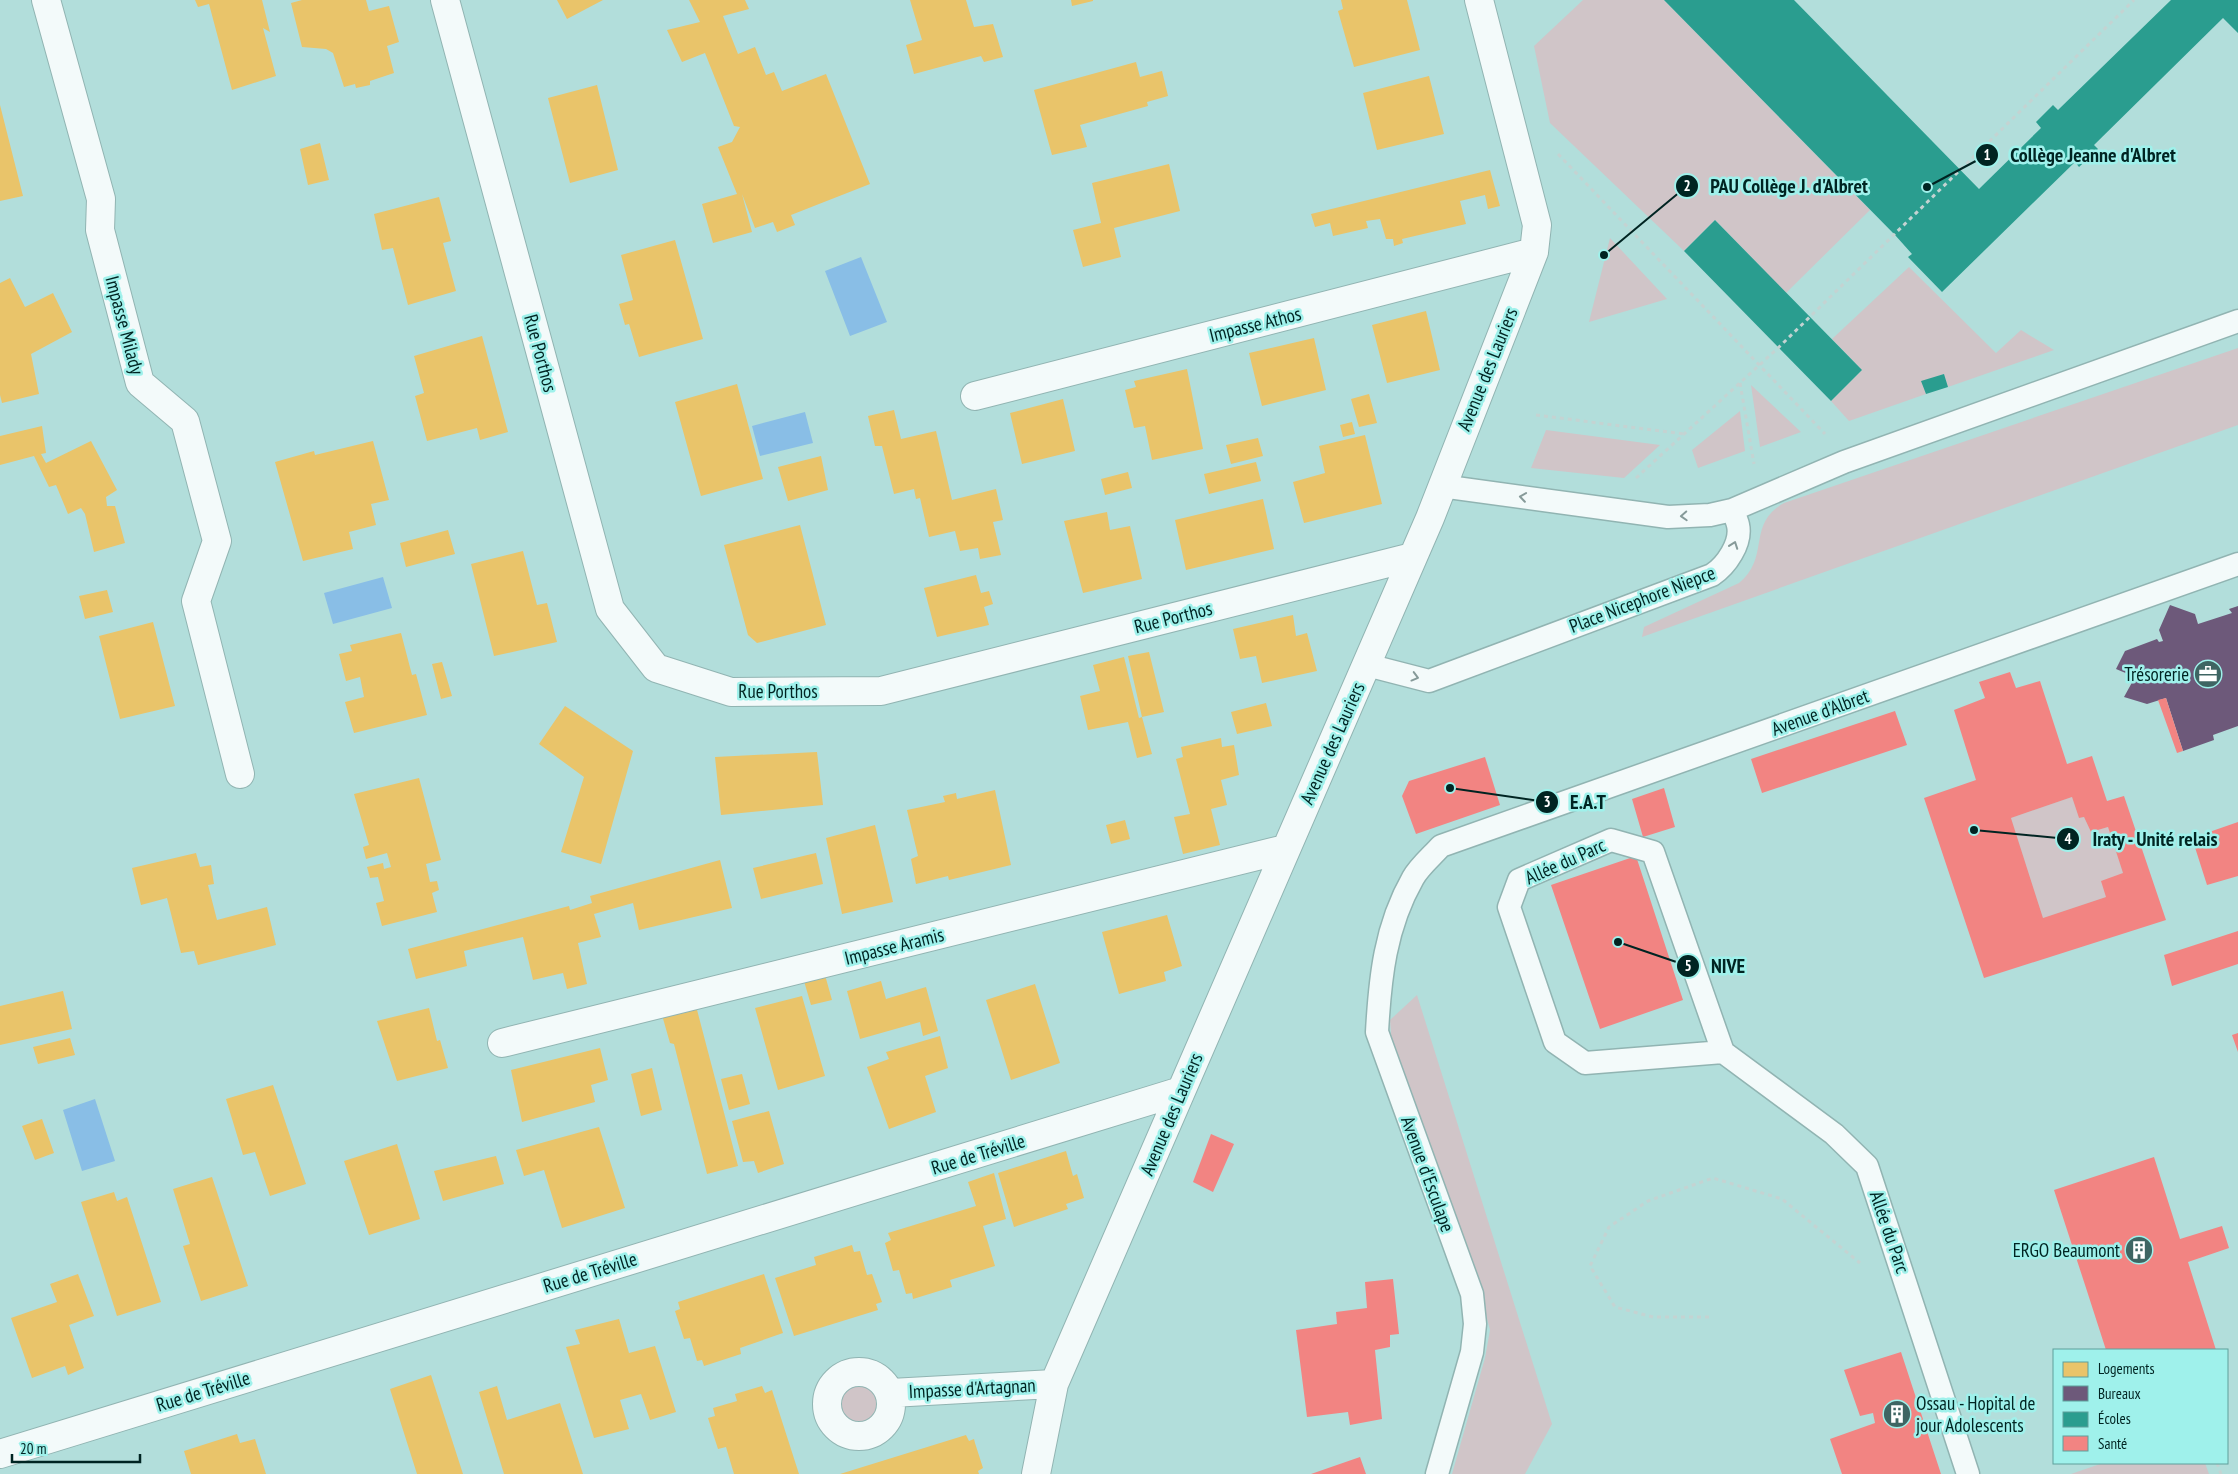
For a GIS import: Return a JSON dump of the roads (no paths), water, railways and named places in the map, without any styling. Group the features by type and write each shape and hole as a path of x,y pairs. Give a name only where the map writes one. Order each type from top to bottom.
{"street":[{"name":"Impasse Milady","path":"46,0 100,199 100,230 140,383 185,421 217,542 196,601 240,774"},
{"name":"Rue Porthos","path":"445,0 610,609 656,668 731,692 881,692 1412,557"},
{"name":"Avenue des Lauriers","path":"1036,1474 1054,1384 1285,850 1368,665 1430,518 1534,252 1537,225 1479,0"},
{"name":"Impasse Athos","path":"975,396 1534,252"},
{"name":"Impasse Aramis","path":"502,1044 1285,850"},
{"name":"Rue de Tréville","path":"0,1454 1181,1091"},
{"name":"Impasse d'Artagnan","path":"891,1393 1054,1384"}],"lane":[{"path":"1441,486 1668,517 1710,514 1732,510 1844,462 2238,321"},
{"name":"Place Nicephore Niepce","path":"1368,665 1429,681 1712,575 1723,567 1736,539 1738,526 1732,510"},
{"name":"Avenue d'Albret","path":"1413,877 1441,846 2238,564"},
{"name":"Allée du Parc","path":"1724,1052 1585,1063 1555,1042 1509,907 1518,880 1611,840 1653,852 1724,1052 1834,1134 1868,1166 1968,1474"},
{"name":"Avenue d'Esculape","path":"1413,877 1390,927 1379,997 1377,1032 1472,1294 1476,1324 1472,1352 1437,1474"}],"water":[{"path":"861,257 887,322 850,336 825,271"},
{"path":"805,412 813,443 760,456 752,426"},
{"path":"383,577 392,608 333,624 324,593"},
{"path":"95,1099 115,1161 82,1171 63,1110"}],"place":[{"name":"Collège Jeanne d'Albret","path":"1927,187"},
{"name":"PAU Collège J. d'Albret","path":"1604,255"},
{"name":"Trésorerie","path":"2208,674"},
{"name":"E.A.T","path":"1450,788"},
{"name":"Iraty - Unité relais","path":"1974,830"},
{"name":"NIVE","path":"1618,942"},
{"name":"ERGO Beaumont","path":"2139,1250"},
{"name":"Ossau - Hopital de jour Adolescents","path":"1897,1414"}]}
